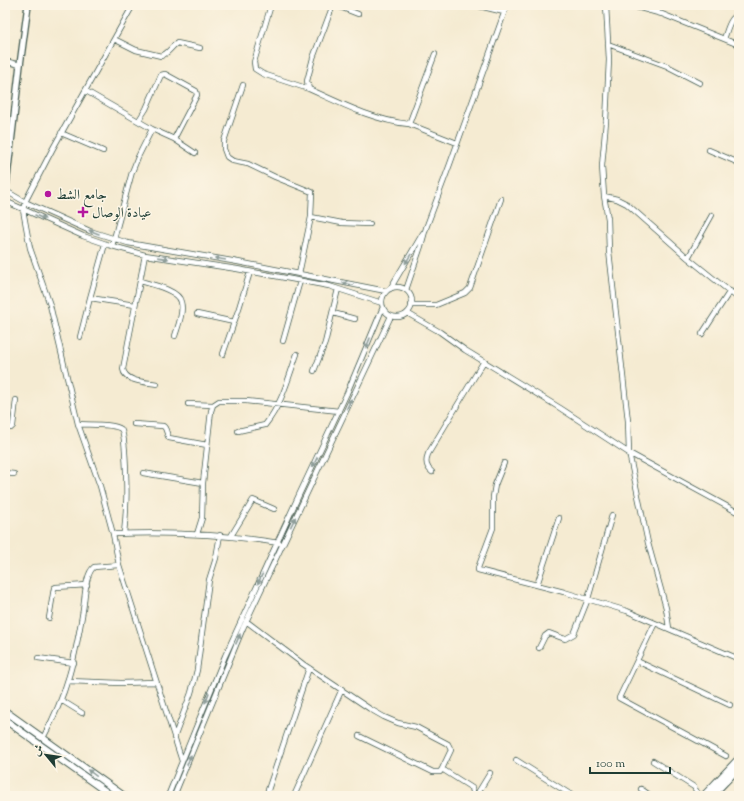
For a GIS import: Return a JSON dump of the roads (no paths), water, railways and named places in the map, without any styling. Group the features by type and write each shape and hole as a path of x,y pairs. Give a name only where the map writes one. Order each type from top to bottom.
{"main road":[{"path":"5,711 124,796"},
{"path":"5,720 108,795"},
{"path":"704,796 739,759"},
{"path":"712,796 739,767"}],"street":[{"path":"5,201 53,223 105,244 145,255 250,272 338,289 382,305 385,311 391,316 400,316 407,313 411,305 410,297 406,290 398,287 388,290 114,239 90,231 5,192 28,5"},
{"path":"133,5 61,133 25,202 23,210 30,248 50,305 78,424 100,486 113,534 119,566 182,761"},
{"path":"271,5 254,62 255,69 263,74 309,89 348,107 395,123 409,124 457,143"},
{"path":"309,89 307,81 313,58 334,5 358,14"},
{"path":"475,5 504,12"},
{"path":"406,290 426,228 506,5"},
{"path":"606,5 608,60 606,121 602,166 604,196 608,219 609,251 628,421 629,453 648,544 666,608 669,628"},
{"path":"629,5 656,12 739,45"},
{"path":"656,12 660,5"},
{"path":"724,39 733,18 735,15 739,15"},
{"path":"114,39 147,54 161,56 177,43 200,48"},
{"path":"608,44 667,66 700,83"},
{"path":"409,124 435,54"},
{"path":"5,61 20,65"},
{"path":"139,120 146,109 161,75 165,74 192,88 196,91 197,96 174,139"},
{"path":"243,85 224,142 224,149 227,157 233,161 248,164 312,192 311,216 299,274"},
{"path":"86,91 139,120 152,129 174,139 195,153"},
{"path":"112,246 132,172 152,129"},
{"path":"61,133 103,151"},
{"path":"709,150 739,163"},
{"path":"604,196 617,199 627,204 688,258 739,299"},
{"path":"411,305 436,305 465,293 470,288 501,199"},
{"path":"53,223 56,215"},
{"path":"688,258 712,215"},
{"path":"311,216 342,223 370,224"},
{"path":"168,796 225,656 350,388 382,305 382,299 426,228"},
{"path":"80,337 105,244"},
{"path":"145,255 123,369 124,374 128,378 157,384"},
{"path":"223,354 250,272"},
{"path":"140,281 171,292 180,298 182,302 175,336"},
{"path":"283,341 300,281"},
{"path":"702,334 731,293 739,286"},
{"path":"314,370 325,343 338,289"},
{"path":"90,298 135,304"},
{"path":"333,313 355,319"},
{"path":"407,313 440,332 450,340 629,453 739,513"},
{"path":"196,314 234,322"},
{"path":"174,796 246,621 391,316"},
{"path":"238,430 265,425 279,405 296,354"},
{"path":"432,472 428,469 426,463 428,454 484,361"},
{"path":"5,428 11,428 13,426 16,400"},
{"path":"197,534 202,518 203,483 211,410 214,405 219,402 246,401 339,411"},
{"path":"188,404 214,405"},
{"path":"78,424 112,426 118,428 123,433 125,446 126,506 124,533"},
{"path":"134,424 163,426 166,428 169,438 207,446"},
{"path":"504,463 494,485 493,528 478,568 480,571 537,585 627,611 739,659"},
{"path":"5,473 14,474"},
{"path":"143,473 203,483"},
{"path":"231,536 252,500 274,509"},
{"path":"539,648 545,636 549,633 565,639 574,634 588,599 612,515"},
{"path":"537,585 560,518"},
{"path":"113,534 220,535 283,544"},
{"path":"174,738 191,693 197,670 209,580 216,558 220,535"},
{"path":"43,738 61,700 74,663 86,585 91,570 94,567 119,566"},
{"path":"49,618 54,588 86,585"},
{"path":"246,621 309,668 370,709 398,723 416,727 448,744 451,750 440,772 433,772 359,736"},
{"path":"655,623 619,695 620,700 726,756"},
{"path":"38,658 74,663"},
{"path":"637,661 730,705"},
{"path":"266,796 309,668"},
{"path":"68,681 121,683 156,682"},
{"path":"294,796 342,689"},
{"path":"61,700 82,713"},
{"path":"516,760 573,796"},
{"path":"653,761 694,787 699,796"},
{"path":"442,769 472,788 475,796"},
{"path":"475,796 490,773"},
{"path":"641,789 651,796"}],"place":[{"name":"جامع الشط","path":"48,194"},
{"name":"عيادة الوصال","path":"83,212"}]}
